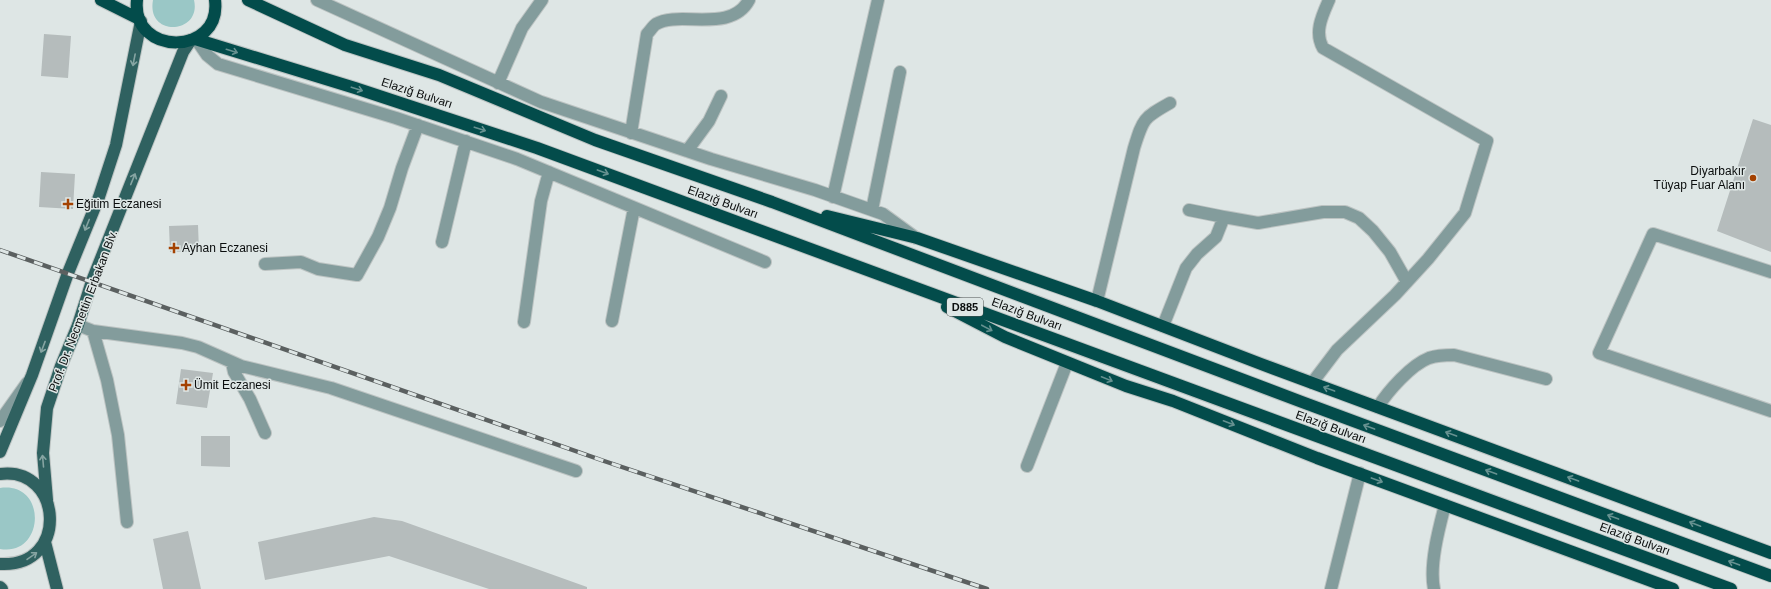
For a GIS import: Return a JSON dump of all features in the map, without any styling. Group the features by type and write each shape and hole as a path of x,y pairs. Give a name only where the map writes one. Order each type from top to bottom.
{"highway":[{"path":"101,0 140,20"},
{"path":"138,0 137,6 140,20 146,30 157,38 169,43 183,43 194,39 206,30 213,19 216,6 215,0"},
{"name":"Elazığ Bulvarı","path":"248,0 345,45 439,75 595,140 772,202 1294,400 1771,576"},
{"name":"Elazığ Bulvarı","path":"194,39 355,88 537,148 1731,589"},
{"path":"772,202 917,238 1097,301 1312,383 1771,553"},
{"path":"903,284 1005,337 1067,363 1126,386 1173,401 1445,505 1673,589"}],"main road":[{"name":"Prof. Dr. Necmettin Erbakan Blv.","path":"0,452 32,375 68,273 99,197 116,145 140,20"},
{"name":"Prof. Dr. Necmettin Erbakan Blv.","path":"45,542 50,528 51,514 47,500 43,453 47,408 61,366 78,325 92,281 183,52 194,39"},
{"path":"0,474 16,475 29,480 39,489 47,500"},
{"path":"0,564 10,565 24,561 36,553 45,542"},
{"path":"45,542 57,589"}],"street":[{"path":"317,0 541,102 631,133 872,210 883,214 917,238"},
{"path":"498,83 522,28 542,0"},
{"path":"631,133 647,34 656,24 672,20 704,21 733,15 747,5 749,0"},
{"path":"833,197 878,0"},
{"path":"1312,383 1337,350 1407,282 1428,259 1465,213 1487,140 1323,48 1318,40 1318,29 1330,0"},
{"path":"194,39 207,56 218,64 418,125 517,159 765,262"},
{"path":"872,210 900,72"},
{"path":"687,151 709,121 721,96"},
{"path":"1097,301 1134,148 1141,126 1150,114 1170,103"},
{"path":"265,264 301,262 318,269 357,275 378,237 390,208 402,168 418,125"},
{"path":"442,242 466,141"},
{"path":"524,322 541,201 548,172"},
{"path":"612,322 634,208"},
{"path":"1189,210 1258,223 1323,212 1345,212 1359,218 1373,231 1390,252 1407,282"},
{"path":"1163,326 1186,268 1197,254 1216,237 1224,217"},
{"path":"1771,272 1653,234 1599,353 1771,411"},
{"path":"78,325 93,331 182,343 198,347 232,362 331,388 576,471"},
{"path":"93,331 107,380 118,435 127,522"},
{"path":"1378,407 1386,394 1415,367 1428,358 1442,355 1454,356 1546,379"},
{"path":"232,362 234,372 250,399 265,433"},
{"path":"1028,466 1067,363"},
{"path":"0,421 32,375"},
{"path":"1332,589 1360,473"},
{"path":"1434,589 1433,575 1437,532 1445,505"}],"shaded area":[{"path":"153,0 194,0 194,11 190,20 183,25 174,27 165,26 158,21 153,12"},
{"path":"0,488 16,489 27,496 33,506 35,519 32,531 26,542 15,548 0,549"}],"building":[{"path":"44,34 71,36 68,78 41,76"},
{"name":"Diyarbakır Tüyap Fuar Alanı","path":"1753,119 1771,125 1771,252 1717,231"},
{"path":"41,172 75,174 73,209 39,207"},
{"path":"198,225 199,251 170,252 169,226"},
{"path":"181,369 213,373 207,408 176,404"},
{"path":"201,436 230,436 230,467 201,466"},
{"path":"374,517 402,521 587,587 587,589 489,589 389,556 265,580 258,542"},
{"path":"188,531 201,589 163,589 153,539"}],"railway":[{"path":"0,250 604,461 987,589"}],"place":[{"name":"Diyarbakır Tüyap Fuar Alanı","path":"1753,178"},
{"name":"Eğitim Eczanesi","path":"68,204"},
{"name":"Ayhan Eczanesi","path":"174,248"},
{"name":"Ümit Eczanesi","path":"186,385"}]}
